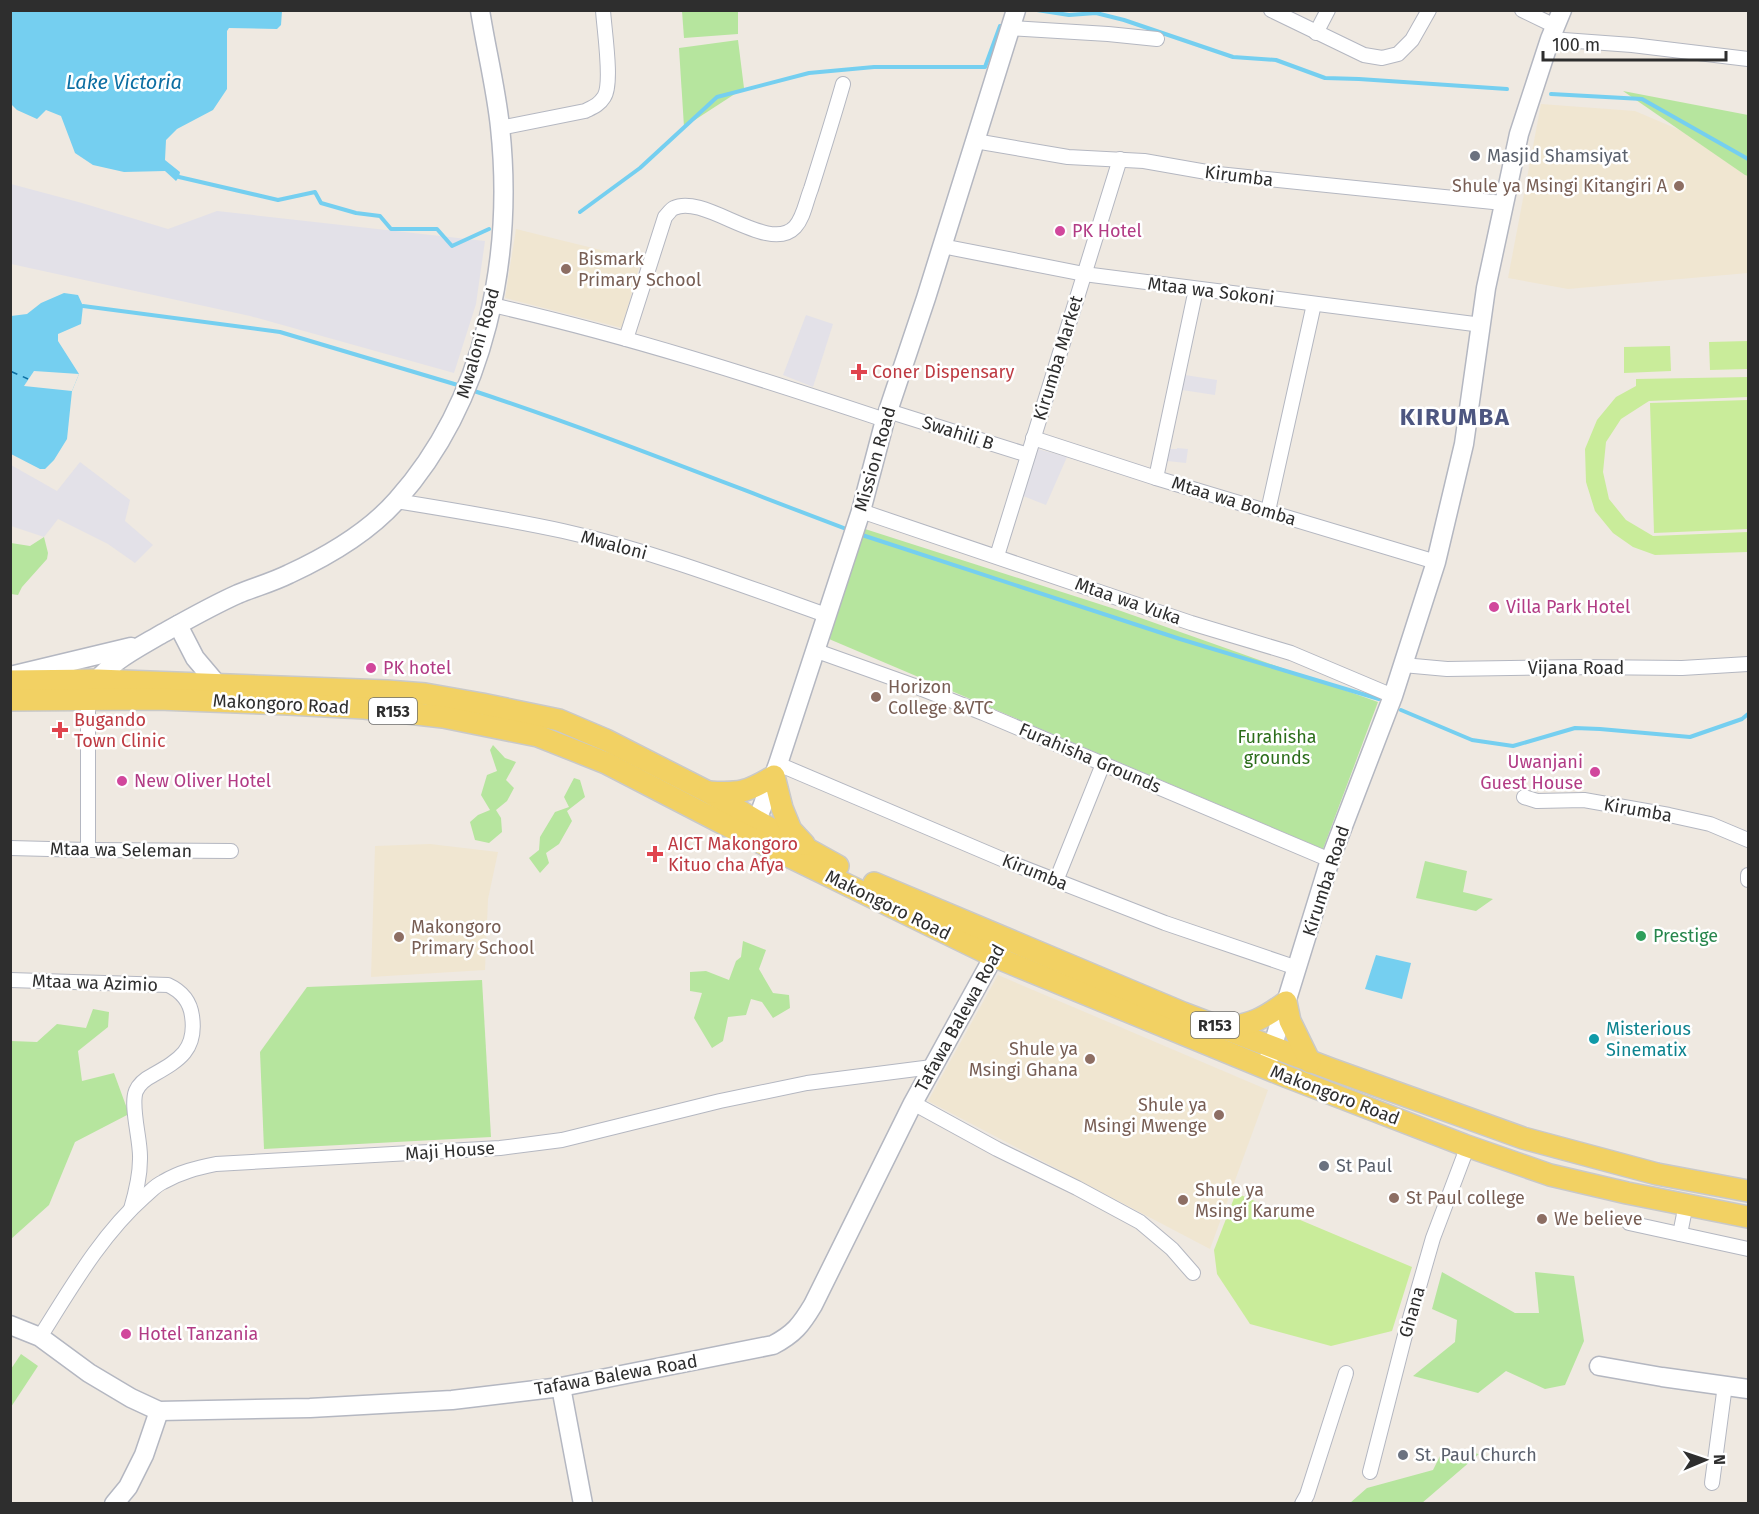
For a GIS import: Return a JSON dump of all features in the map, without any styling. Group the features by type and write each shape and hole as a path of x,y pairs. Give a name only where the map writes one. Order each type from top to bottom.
{"main road":[{"name":"Mwaloni Road","path":"92,690 115,663 178,625 230,598 289,574 339,548 374,522 396,501 432,456 461,403 471,378 492,305 499,257 503,206 500,128 480,10"},
{"name":"Mission Road","path":"754,830 859,517 887,416 1016,10"},
{"name":"Kirumba Road","path":"1266,1068 1330,860 1392,696 1436,562 1464,444 1486,288 1503,203 1519,134 1556,25"},
{"path":"178,625 195,658 217,684"},
{"path":"10,679 145,644"},
{"name":"Makongoro Road","path":"10,679 158,699 364,708 443,717 538,736 606,763 754,830 993,956 1266,1068 1455,1142 1550,1175 1749,1217"},
{"name":"Makongoro Road","path":"10,700 92,690 217,684 425,694 559,720 606,740 708,792 754,830 808,849 855,875 1183,1013 1310,1062 1523,1138 1657,1174 1749,1191"},
{"path":"708,792 728,793 751,790 776,770 782,808 791,830 808,849"},
{"name":"Tafawa Balewa Road","path":"10,1325 40,1337 89,1373 131,1398 159,1411 310,1408 452,1400 561,1387 773,1345 788,1337 802,1324 813,1305 913,1103 1005,938"},
{"path":"1224,1029 1250,1024 1267,1017 1286,1002 1290,1021 1310,1062"},
{"path":"1599,1366 1749,1389"},
{"path":"561,1387 582,1503"},
{"path":"114,1503 128,1487 144,1455 159,1411"}],"street":[{"path":"500,128 585,111 597,105 606,96 609,83 603,10"},
{"path":"1271,10 1364,55 1382,58 1398,54 1412,40 1430,10"},
{"path":"1316,33 1328,10"},
{"path":"1522,10 1556,25 1642,46 1749,59"},
{"path":"1010,28 1157,39"},
{"path":"626,339 665,217 674,208 684,205 697,208 776,236 787,233 796,226 802,215 843,84"},
{"name":"Kirumba","path":"975,141 1068,157 1144,161 1218,174 1503,203"},
{"name":"Kirumba Market","path":"997,556 1120,159"},
{"name":"Mtaa wa Sokoni","path":"942,246 1084,274 1482,325"},
{"path":"1156,478 1196,289"},
{"path":"1268,511 1314,304"},
{"path":"492,305 564,321 887,416"},
{"name":"Swahili B","path":"887,416 1028,455"},
{"name":"Mtaa wa Bomba","path":"1033,438 1156,478 1436,562"},
{"name":"Mwaloni","path":"396,501 481,514 565,531 655,556 826,615"},
{"name":"Mtaa wa Vuka","path":"859,517 997,556 1191,622 1291,653 1392,696"},
{"name":"Furahisha Grounds","path":"814,650 982,713 1330,860"},
{"name":"Vijana Road","path":"1402,665 1447,669 1682,668 1749,664"},
{"path":"88,850 92,690"},
{"path":"1056,881 1103,764"},
{"name":"Kirumba","path":"776,770 1165,923 1298,968"},
{"name":"Kirumba","path":"1524,797 1537,801 1584,800 1669,815 1710,824 1749,840"},
{"name":"Mtaa wa Seleman","path":"10,848 231,851"},
{"name":"Mtaa wa Azimio","path":"10,980 168,985 177,989 191,1009 192,1040 184,1054 146,1079 136,1090 134,1104 140,1158 138,1184 131,1209"},
{"name":"Maji House","path":"40,1337 74,1282 131,1209 161,1183 189,1170 216,1164 500,1148 562,1140 720,1101 796,1085 932,1067"},
{"path":"913,1103 1140,1222 1172,1249 1193,1273"},
{"name":"Ghana","path":"1370,1472 1433,1238 1464,1156"},
{"path":"1680,1234 1686,1204"},
{"path":"1629,1223 1749,1249"},
{"path":"1302,1503 1307,1495 1346,1373"},
{"path":"1712,1483 1725,1385"}],"shaded area":[{"path":"1541,104 1635,111 1748,159 1748,273 1568,289 1508,278"},
{"path":"11,184 168,229 217,211 485,241 476,304 454,373 250,316 11,264"},
{"path":"516,229 641,260 622,328 505,298"},
{"path":"806,315 833,324 813,387 783,375"},
{"path":"1185,375 1217,380 1215,395 1182,390"},
{"path":"1034,448 1067,457 1046,505 1013,492"},
{"path":"1168,449 1188,449 1186,463 1167,461"},
{"path":"80,462 130,500 125,521 153,545 135,563 108,544 58,519 44,537 11,526 11,465 57,491"},
{"path":"430,844 498,852 488,899 485,970 371,977 375,846"},
{"path":"998,975 1268,1090 1210,1249 928,1101"}],"green space":[{"path":"682,11 738,11 738,34 684,38"},
{"path":"738,40 744,88 684,127 679,48"},
{"path":"1623,91 1748,115 1748,176 1745,175"},
{"path":"1748,341 1748,369 1710,370 1709,342"},
{"path":"1670,346 1671,371 1624,373 1624,347"},
{"path":"1748,377 1748,397 1649,401 1621,419 1606,442 1603,472 1609,499 1626,520 1653,536 1748,532 1748,552 1655,555 1633,547 1613,533 1595,511 1586,482 1585,449 1597,420 1616,397 1636,386 1636,379"},
{"path":"1748,400 1748,529 1654,533 1650,403"},
{"name":"Furahisha grounds","path":"865,529 1121,611 1378,702 1323,849 829,639"},
{"path":"44,537 48,553 47,559 22,587 18,595 11,594 11,543 30,546"},
{"path":"493,745 505,758 516,762 506,780 514,788 507,801 496,810 501,818 502,832 489,843 475,840 470,822 478,815 490,810 481,795 487,775 497,771 490,750"},
{"path":"574,778 580,780 585,797 567,811 572,821 559,844 546,853 549,863 540,873 529,858 539,850 540,837 555,812 569,807 564,797"},
{"path":"1425,861 1467,871 1463,892 1493,899 1476,911 1416,898"},
{"path":"743,941 766,950 759,969 773,993 789,995 790,1008 773,1018 762,1002 751,999 746,1015 728,1017 723,1041 712,1048 694,1018 702,993 690,991 690,972 706,971 729,980 736,961 741,957"},
{"path":"482,980 491,1137 264,1149 260,1052 307,987"},
{"path":"93,1009 109,1012 108,1027 78,1051 82,1081 114,1073 129,1114 75,1142 49,1205 11,1239 11,1041 37,1042 57,1024 86,1028"},
{"path":"1236,1193 1412,1267 1392,1331 1331,1346 1250,1324 1217,1274 1214,1250"},
{"path":"1442,1272 1515,1313 1539,1313 1535,1272 1574,1276 1584,1341 1565,1385 1545,1389 1506,1371 1478,1393 1413,1376 1455,1342 1457,1320 1432,1309"},
{"path":"21,1354 38,1366 11,1407 11,1369"},
{"path":"1444,1448 1479,1454 1422,1503 1350,1503 1367,1488 1433,1470"}],"water":[{"name":"Lake Victoria","path":"282,10 281,25 277,29 229,28 227,31 227,89 213,110 177,129 166,140 165,160 180,172 176,181 165,171 124,172 93,165 75,153 61,116 46,110 37,119 17,110 11,104 10,11"},
{"path":"64,293 78,295 83,306 81,324 58,334 58,341 79,374 72,391 67,439 54,460 45,469 40,469 11,454 11,316 27,314 41,303"},
{"path":"1376,955 1411,963 1402,999 1365,989"}],"pier":[{"path":"34,371 79,374 72,391 24,386"}],"waterway":[{"path":"1037,10 1069,15 1096,13 1124,20 1233,57 1276,60 1325,78 1507,89"},
{"path":"580,212 640,168 717,97 809,73 874,67 985,67 1000,26"},
{"path":"1551,94 1642,99 1748,159"},
{"path":"179,177 278,200 315,192 321,203 356,213 380,216 391,229 437,229 452,246 489,229"},
{"path":"83,306 280,332 461,386"},
{"path":"471,390 614,440 849,530"},
{"path":"859,534 1180,639 1379,699"},
{"path":"1401,710 1472,740 1513,746 1575,728 1690,737 1742,719 1748,714"}],"ferry route":[{"path":"10,371 28,379"}],"place":[{"name":"Masjid Shamsiyat","path":"1475,156"},
{"name":"Shule ya Msingi Kitangiri A","path":"1679,186"},
{"name":"PK Hotel","path":"1060,231"},
{"name":"Bismark Primary School","path":"566,269"},
{"name":"Coner Dispensary","path":"859,372"},
{"name":"Villa Park Hotel","path":"1494,607"},
{"name":"PK hotel","path":"371,668"},
{"name":"Horizon College &VTC","path":"876,697"},
{"name":"Bugando Town Clinic","path":"60,730"},
{"name":"Uwanjani Guest House","path":"1595,772"},
{"name":"New Oliver Hotel","path":"122,781"},
{"name":"AICT Makongoro Kituo cha Afya","path":"655,854"},
{"name":"Prestige","path":"1641,936"},
{"name":"Makongoro Primary School","path":"399,937"},
{"name":"Misterious Sinematix","path":"1594,1039"},
{"name":"Shule ya Msingi Ghana","path":"1090,1059"},
{"name":"Shule ya Msingi Mwenge","path":"1219,1115"},
{"name":"St Paul","path":"1324,1166"},
{"name":"St Paul college","path":"1394,1198"},
{"name":"Shule ya Msingi Karume","path":"1183,1200"},
{"name":"We believe","path":"1542,1219"},
{"name":"Hotel Tanzania","path":"126,1334"},
{"name":"St. Paul Church","path":"1403,1455"}],"district":[{"name":"KIRUMBA","path":"1455,417"}]}
